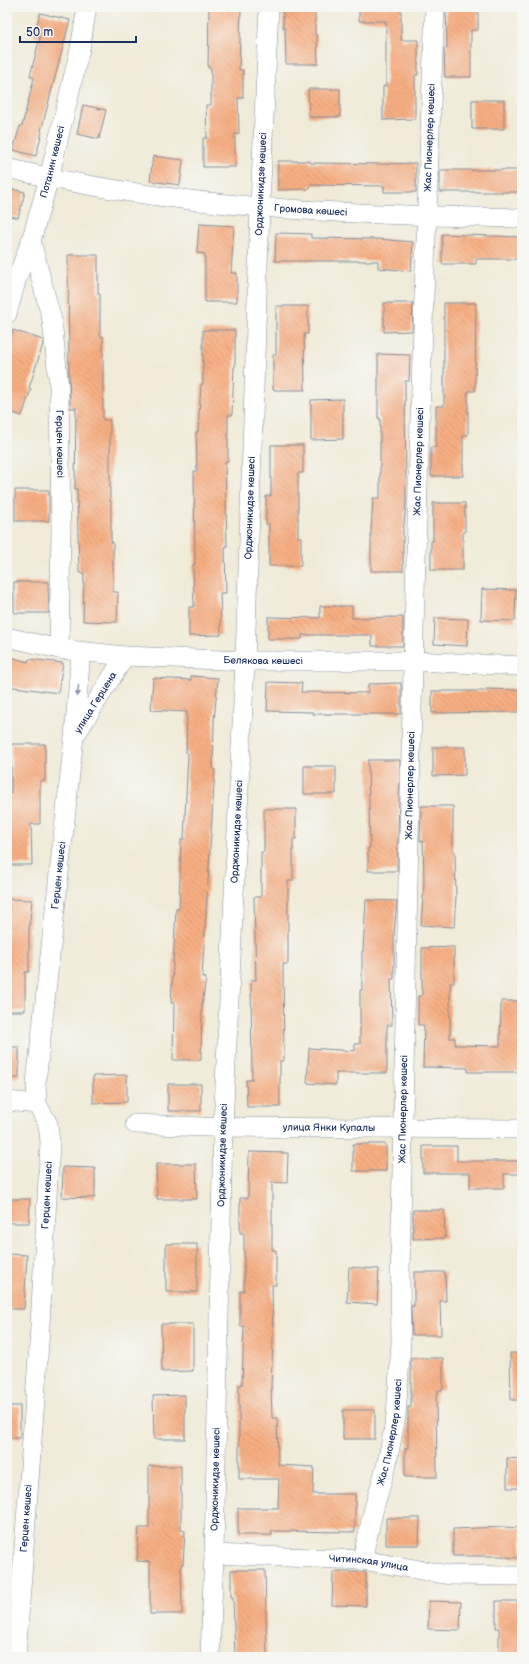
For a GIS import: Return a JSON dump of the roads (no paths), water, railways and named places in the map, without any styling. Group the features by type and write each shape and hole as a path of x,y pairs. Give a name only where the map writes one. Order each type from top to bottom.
{"street":[{"name":"Потанин көшесі","path":"7,314 17,278 31,241 49,178 80,49 87,7"},
{"name":"Орджоникидзе көшесі","path":"210,1657 214,1554 223,1127 245,661 260,206 269,7"},
{"name":"Жас Пионерлер көшесі","path":"362,1560 374,1508 388,1463 396,1416 401,1343 400,1275 414,661 426,216 435,7"},
{"name":"Громова көшесі","path":"7,168 49,178 123,192 260,206 426,216 522,218"},
{"name":"Герцен көшесі","path":"31,241 52,320 59,388 61,528 59,649"},
{"name":"Белякова көшесі","path":"7,637 59,649 125,656 245,661 414,661 522,666"},
{"name":"улица Герцена","path":"74,737 82,652"},
{"name":"улица Герцена","path":"74,737 125,656"},
{"name":"Герцен көшесі","path":"16,1657 14,1584 39,1344 50,1142 48,1124 38,1104 36,1083 74,737"},
{"path":"7,1102 38,1104"},
{"name":"улица Янки Купалы","path":"135,1124 223,1127 522,1130"},
{"name":"Читинская улица","path":"214,1554 362,1560 449,1575 522,1576"}]}
